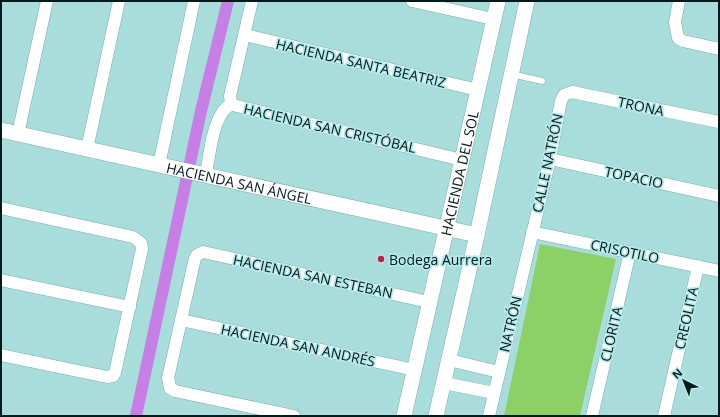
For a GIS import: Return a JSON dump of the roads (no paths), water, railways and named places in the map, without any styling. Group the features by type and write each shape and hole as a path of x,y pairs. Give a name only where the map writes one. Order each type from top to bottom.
{"street":[{"path":"18,134 47,1"},
{"path":"87,149 119,1"},
{"path":"163,165 194,1"},
{"name":"HACIENDA SAN CRISTÓBAL","path":"252,1 230,96 231,104 462,160"},
{"path":"412,1 493,19"},
{"name":"HACIENDA DEL SOL","path":"404,416 498,1"},
{"name":"HACIENDA DEL SOL","path":"436,416 477,235 527,1"},
{"path":"679,1 675,22 678,38 683,41 719,49"},
{"name":"HACIENDA SANTA BEATRIZ","path":"245,35 478,90"},
{"name":"TRONA","path":"564,95 572,92 719,122"},
{"name":"CALLE NATRÓN","path":"532,232 550,159 561,101 564,95"},
{"path":"202,174 218,120 223,111 231,104"},
{"name":"HACIENDA SAN ÁNGEL","path":"1,130 477,235"},
{"name":"TOPACIO","path":"550,159 719,196"},
{"path":"1,208 133,237 141,243 142,249 115,373 110,377 1,355"},
{"name":"CRISOTILO","path":"532,232 719,271"},
{"name":"NATRÓN","path":"489,416 532,232"},
{"name":"HACIENDA SAN ESTEBAN","path":"181,320 195,258 203,252 429,302"},
{"name":"CLORITA","path":"592,416 630,252"},
{"name":"CREOLITA","path":"664,416 698,266"},
{"path":"1,280 130,307"},
{"path":"181,320 168,378 170,388 175,391 294,416"},
{"name":"HACIENDA SAN ANDRÉS","path":"181,320 415,370"},
{"path":"449,360 499,372"},
{"path":"444,383 494,393"}],"lane":[{"path":"511,74 542,81"}],"waterway":[{"path":"136,416 201,111 228,1"}],"place":[{"name":"Bodega Aurrera","path":"381,259"}]}
